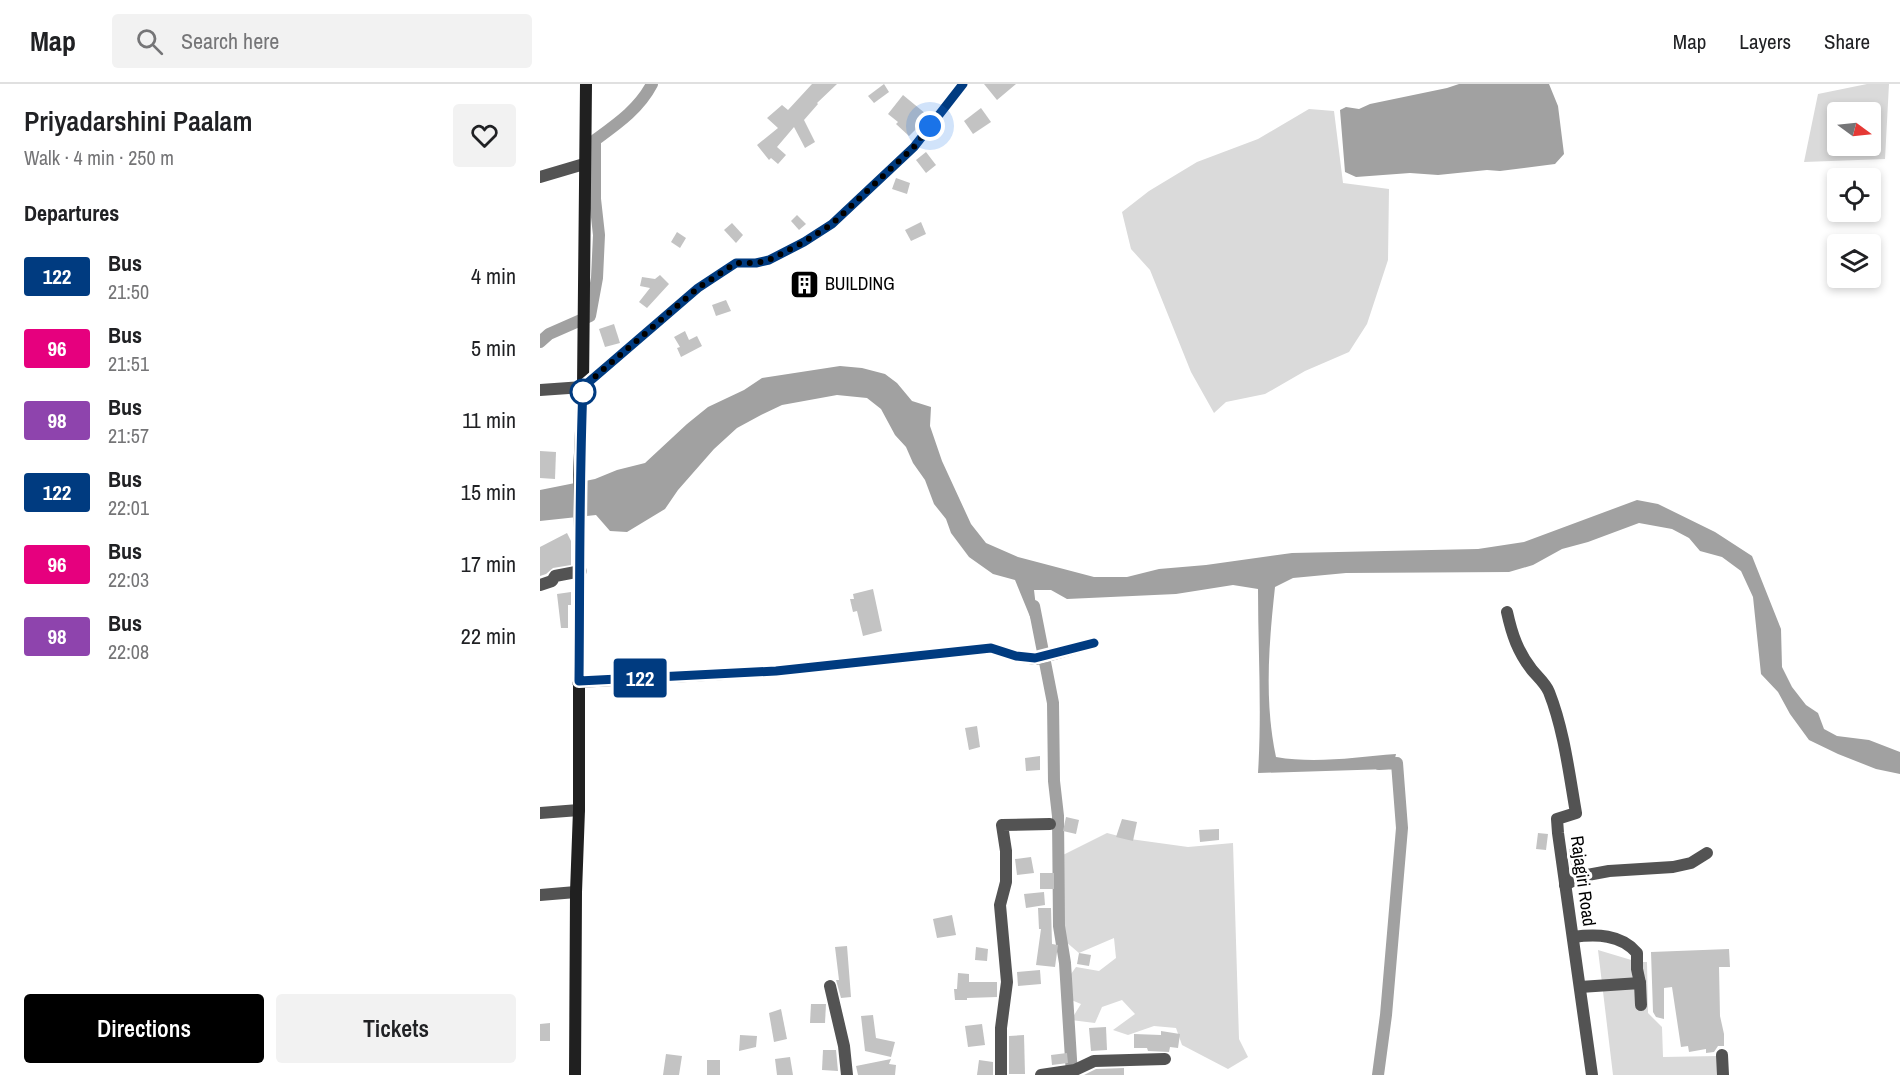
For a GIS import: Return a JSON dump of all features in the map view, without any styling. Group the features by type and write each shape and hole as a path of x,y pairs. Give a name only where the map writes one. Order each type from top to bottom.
{"main road":[{"path":"575,1075 579,810 579,475 583,387 586,84"}],"street":[{"path":"540,390 583,387 698,288 736,263 756,263 769,260 832,224 914,147 963,84"},
{"path":"540,177 584,164"},
{"path":"540,585 552,580 555,576 580,571"},
{"name":"Rajagiri Road","path":"1507,612 1512,638 1531,669 1548,689 1557,715 1568,762 1576,813 1557,819 1594,1074"},
{"path":"579,681 776,671 991,648 1016,656 1035,658 1094,643"},
{"path":"540,813 579,810"},
{"path":"1001,1075 1001,1029 1007,982 999,905 1006,882 1006,851 1002,825 1050,824"},
{"path":"1565,885 1582,876 1609,871 1673,867 1691,863 1707,853"},
{"path":"540,895 576,892"},
{"path":"1573,937 1587,934 1618,939 1632,947 1637,953 1641,1005"},
{"path":"1580,987 1640,983"},
{"path":"830,986 844,1046 847,1075"},
{"path":"1722,1054 1723,1075"},
{"path":"1041,1075 1071,1071 1094,1061 1165,1059"}],"shaded area":[{"path":"1459,84 1549,84 1558,106 1564,154 1555,164 1500,171 1356,177 1345,172 1340,110 1346,107 1359,109 1370,104"},
{"path":"1867,84 1889,84 1885,159 1804,162 1818,94"},
{"path":"1309,109 1334,111 1343,183 1389,189 1388,260 1367,324 1349,352 1305,371 1265,394 1226,402 1214,413 1191,372 1150,270 1131,249 1122,212 1149,191 1197,162 1258,139"},
{"path":"840,366 862,368 885,374 897,383 912,401 931,407 930,426 942,461 971,524 986,543 1018,557 1094,577 1127,577 1159,569 1292,553 1478,549 1524,542 1637,500 1658,504 1715,532 1752,556 1781,629 1782,667 1792,687 1806,705 1818,713 1824,729 1837,736 1869,740 1900,752 1900,774 1876,769 1809,740 1790,714 1778,692 1761,674 1753,597 1741,571 1722,557 1700,551 1689,538 1672,529 1639,523 1562,549 1533,565 1509,572 1346,573 1293,578 1275,587 1269,693 1276,757 1321,760 1396,754 1394,763 1389,769 1258,773 1260,704 1258,589 1233,585 1176,594 1067,599 1051,590 1034,590 1040,641 1015,580 993,574 969,557 934,504 925,480 913,463 906,447 895,435 881,409 867,398 837,395 782,405 737,428 714,449 678,490 665,509 627,532 610,531 596,515 540,521 540,490 595,479 617,470 645,463 708,407 744,390 762,378"},
{"path":"1107,833 1130,839 1188,847 1233,843 1239,1039 1248,1057 1228,1069 1182,1045 1176,1028 1154,1026 1128,1035 1113,1030 1135,1014 1122,1000 1102,1007 1095,1023 1071,1020 1081,1004 1069,999 1066,981 1076,967 1099,971 1116,958 1114,938 1079,953 1065,941 1061,868 1063,855"},
{"path":"1598,950 1638,962 1647,962 1648,1013 1662,1027 1663,1057 1718,1056 1721,1075 1613,1075"}],"building":[{"path":"812,84 837,84 817,103 804,120 815,142 805,148 794,127 777,147 786,155 778,164 771,158 769,160 757,145 778,128 767,118 782,105 788,110"},
{"path":"884,84 889,92 874,103 868,96"},
{"path":"984,84 1016,84 997,100"},
{"path":"903,95 926,114 915,125 918,127 909,136 888,114"},
{"path":"981,108 991,122 973,134 964,121"},
{"path":"926,152 936,165 926,173 916,160"},
{"path":"896,178 910,183 907,194 892,189"},
{"path":"797,215 806,224 799,230 791,221"},
{"path":"921,222 926,234 911,241 905,230"},
{"path":"732,223 743,235 736,243 724,230"},
{"path":"677,232 686,238 680,248 671,242"},
{"path":"660,275 669,284 647,308 639,302 650,288 640,286 642,277 655,279"},
{"path":"726,300 731,311 716,316 712,305"},
{"path":"614,324 620,343 605,347 599,329"},
{"path":"685,331 689,340 697,336 702,346 681,357 677,348 680,347 674,337"},
{"path":"540,451 556,452 555,479 540,478"},
{"path":"567,533 571,541 571,565 553,568 540,576 540,547"},
{"path":"873,589 882,631 863,636 857,611 853,612 850,599 854,599 853,594"},
{"path":"571,592 571,605 568,605 568,628 561,628 557,594"},
{"path":"977,726 980,747 969,750 965,728"},
{"path":"1040,756 1040,770 1026,771 1025,758"},
{"path":"1066,817 1079,820 1076,834 1063,831"},
{"path":"1122,819 1137,822 1133,841 1116,837"},
{"path":"1219,829 1219,840 1200,842 1199,830"},
{"path":"1538,833 1548,834 1546,850 1536,849"},
{"path":"1569,849 1579,849 1579,868 1572,872"},
{"path":"1031,857 1034,873 1017,875 1015,859"},
{"path":"1040,873 1054,873 1054,889 1040,889"},
{"path":"1044,892 1045,905 1026,908 1024,894"},
{"path":"1038,908 1051,908 1052,944 1058,945 1055,967 1036,965 1041,929 1039,929"},
{"path":"952,915 956,935 937,938 933,919"},
{"path":"847,946 851,997 841,998 836,980 839,980 835,947"},
{"path":"976,947 988,949 987,961 975,960"},
{"path":"1729,949 1730,967 1719,967 1720,1016 1724,1046 1718,1046 1714,1052 1706,1053 1706,1049 1689,1052 1688,1046 1681,1047 1672,987 1664,988 1664,1019 1656,1017 1653,1012 1651,952"},
{"path":"1079,953 1091,955 1089,966 1077,964"},
{"path":"1040,970 1041,984 1018,986 1017,972"},
{"path":"958,973 969,974 969,982 997,982 997,997 955,1000 954,989 957,989"},
{"path":"811,1004 826,1004 825,1023 810,1023"},
{"path":"781,1009 787,1039 774,1042 769,1013"},
{"path":"873,1015 876,1038 895,1042 891,1057 865,1051 861,1016"},
{"path":"550,1023 550,1041 540,1041 540,1024"},
{"path":"982,1024 985,1045 968,1047 965,1026"},
{"path":"1106,1027 1107,1050 1091,1051 1089,1028"},
{"path":"1161,1031 1180,1034 1178,1048 1170,1047 1169,1052 1134,1048 1134,1034 1161,1035"},
{"path":"740,1035 757,1036 756,1047 739,1051"},
{"path":"1024,1035 1025,1074 1009,1074 1009,1036"},
{"path":"823,1050 836,1050 838,1071 822,1070"},
{"path":"1067,1053 1068,1063 1052,1065 1051,1055"},
{"path":"666,1054 682,1056 679,1075 663,1075"},
{"path":"790,1057 793,1075 777,1075 775,1059"},
{"path":"891,1059 889,1064 896,1065 895,1075 858,1075 856,1066"},
{"path":"707,1060 720,1060 720,1075 707,1075"},
{"path":"979,1060 993,1062 993,1075 977,1075"},
{"path":"1124,1068 1124,1075 1084,1075 1096,1069"}],"waterway":[{"path":"540,342 549,334 590,316 597,278 599,235 595,199 595,140 634,108 652,84"},
{"path":"1034,606 1053,703 1054,781 1058,816 1059,926 1065,963 1072,1075"},
{"path":"1378,1075 1386,1015 1402,828 1397,763 1379,764"}],"bus line":[{"name":"122","path":"963,84 914,147 832,224 769,260 756,263 736,263 698,288 583,387 579,475 579,681 776,671 991,648 1016,656 1035,658 1094,643"}],"place":[{"name":"BUILDING","path":"804,284"}],"route":[{"path":"583,392 583,387 698,288 736,263 756,263 769,260 832,224 914,147 930,126"}]}
